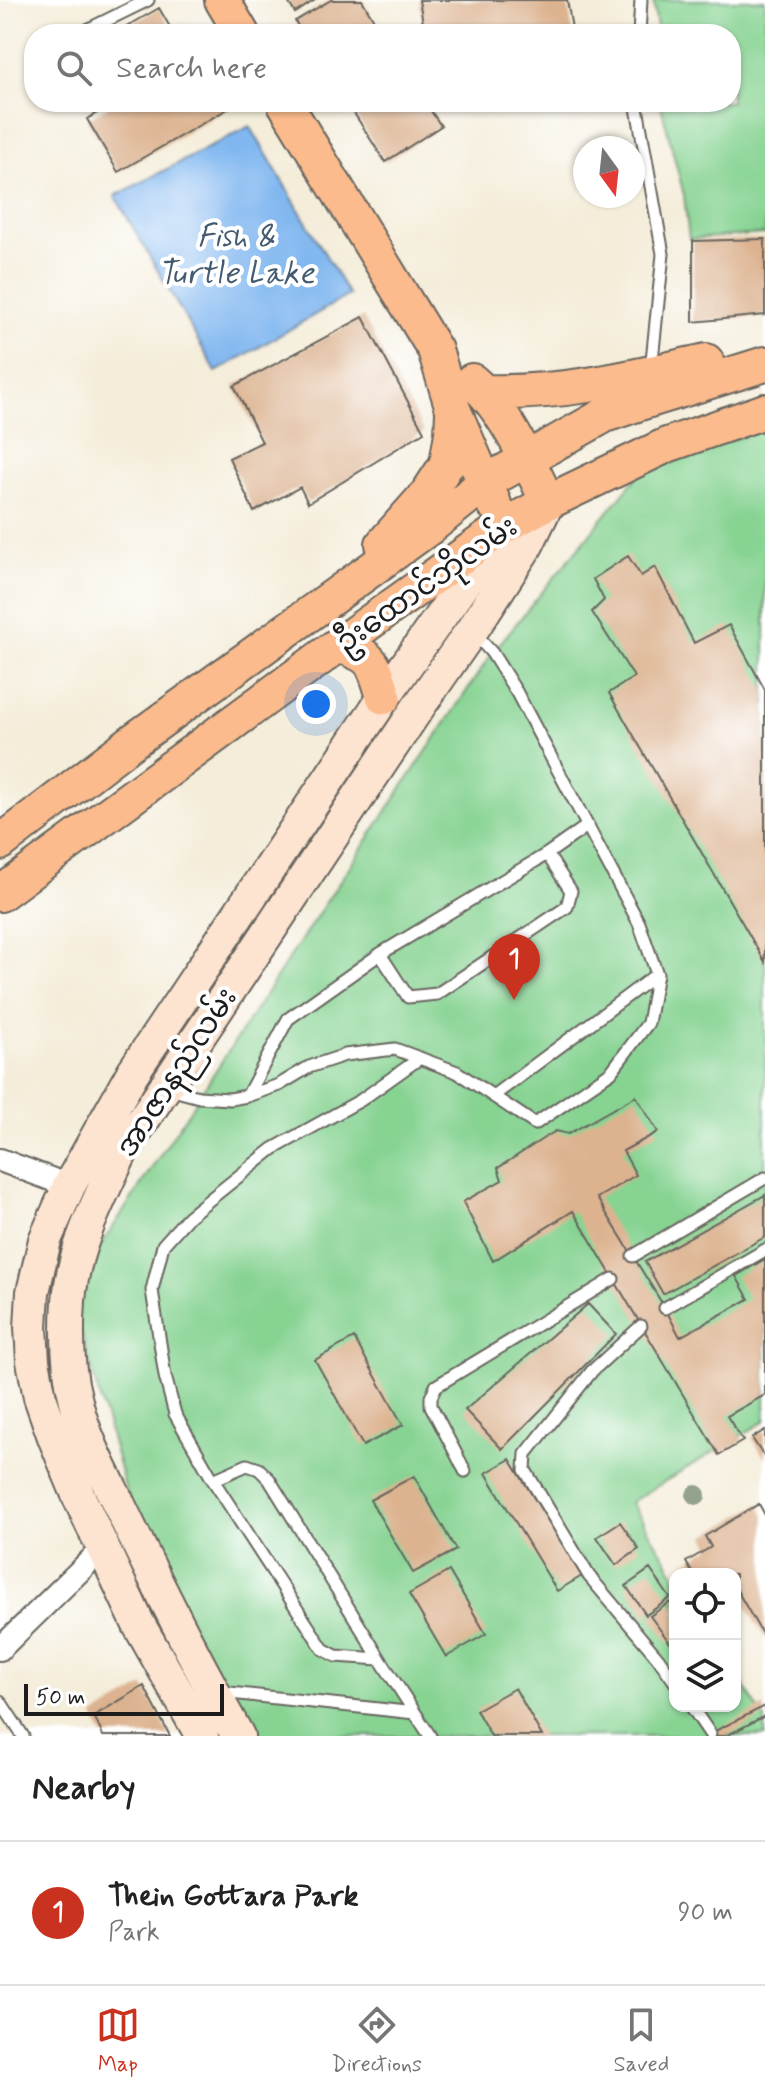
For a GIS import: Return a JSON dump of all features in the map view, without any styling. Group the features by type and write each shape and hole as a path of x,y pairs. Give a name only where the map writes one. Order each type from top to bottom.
{"main road":[{"path":"222,0 236,24"},
{"path":"290,112 435,350 453,409 503,527"},
{"path":"486,392 647,388 765,347"},
{"path":"435,350 486,392 527,458 548,502"},
{"name":"ဦးထောင်ဘိုလမ်း","path":"0,843 133,741 430,527 486,482 647,388 765,364"},
{"path":"337,594 428,493 447,464 453,409"},
{"name":"ဦးထောင်ဘိုလမ်း","path":"0,894 503,527 667,445 765,411"},
{"name":"အာဇာနည်လမ်း","path":"202,1736 139,1625 54,1437 40,1397 31,1327 33,1292 45,1240 69,1186 415,712 527,545 548,502"},
{"name":"အာဇာနည်လမ်း","path":"238,1736 155,1579 90,1443 75,1397 69,1353 70,1299 77,1258 148,1080 384,697 503,527"},
{"path":"338,645 369,659 384,697"}],"street":[{"path":"0,1160 69,1186"},
{"path":"0,1649 103,1548"}],"lane":[{"path":"99,24 148,0"},
{"path":"640,24 641,0"},
{"path":"636,112 663,254 647,388"},
{"path":"148,1080 199,1097 230,1099 279,1085 309,1067 345,1055 395,1049 457,1072 535,1124 611,1072 648,1023 657,974 639,923 517,693 492,653 472,630"},
{"path":"247,1096 288,1019 380,954 547,854 587,826"},
{"path":"380,954 408,997 437,994 567,907 571,891 547,854"},
{"path":"493,1096 657,974"},
{"path":"380,1659 336,1656 323,1649 213,1480 175,1414 165,1376 152,1290 163,1245 189,1216 273,1149 361,1100 420,1058"},
{"path":"633,1256 765,1178"},
{"path":"665,1308 765,1250"},
{"path":"465,1471 431,1406 436,1386 613,1279"},
{"path":"641,1326 592,1371 526,1454 525,1470 589,1576 669,1674"},
{"path":"213,1480 247,1465 259,1469 269,1479 430,1736"},
{"path":"212,1691 415,1713"},
{"path":"0,1701 23,1736"},
{"path":"695,1712 710,1734"}],"green space":[{"path":"653,0 765,0 765,234 689,239 684,195 663,112 741,112 741,24 657,24"},
{"path":"765,429 765,1421 631,1502 671,1568 669,1712 741,1712 741,1681 765,1720 765,1736 255,1736 140,1540 70,1293 492,653 644,468"}],"water":[{"name":"Fish & Turtle Lake","path":"250,126 349,295 216,372 115,196"}],"building":[{"path":"287,0 315,0 295,13"},
{"path":"331,0 362,0 376,24 297,24 295,21"},
{"path":"419,0 567,0 571,24 423,24"},
{"path":"159,8 168,24 131,24"},
{"path":"99,112 222,112 118,172 87,119"},
{"path":"353,112 432,112 441,126 385,162"},
{"path":"765,239 765,315 693,322 693,241"},
{"path":"363,317 424,432 308,503 300,487 254,512 229,458 262,442 234,386"},
{"path":"628,556 641,576 655,567 694,643 729,625 765,690 765,962 609,693 634,677 592,612 604,600 593,579"},
{"path":"636,1096 658,1132 623,1151 636,1175 597,1198 680,1337 749,1299 736,1276 765,1259 765,1395 727,1416 743,1441 719,1455 573,1211 493,1261 463,1202 502,1180 498,1168 544,1138 556,1131 568,1134"},
{"path":"765,1195 765,1237 663,1294 645,1262"},
{"path":"588,1304 616,1334 502,1449 465,1410"},
{"path":"354,1338 403,1425 363,1446 315,1360"},
{"path":"765,1430 765,1458 752,1438"},
{"path":"510,1459 582,1576 557,1591 486,1473"},
{"path":"414,1476 456,1550 413,1573 370,1500"},
{"path":"759,1504 765,1515 765,1639 741,1597 741,1568 690,1568 686,1562 711,1547 705,1536"},
{"path":"620,1522 639,1549 616,1565 597,1537"},
{"path":"650,1569 669,1599 646,1615 626,1586"},
{"path":"449,1571 486,1634 446,1657 409,1594"},
{"path":"669,1603 669,1642 650,1616"},
{"path":"144,1686 170,1736 103,1736 94,1716"},
{"path":"515,1688 542,1736 491,1736 476,1710"},
{"path":"765,1706 765,1716 726,1736 705,1736"}],"place":[{"name":"Thein Gottara Park","path":"514,1000"}]}
